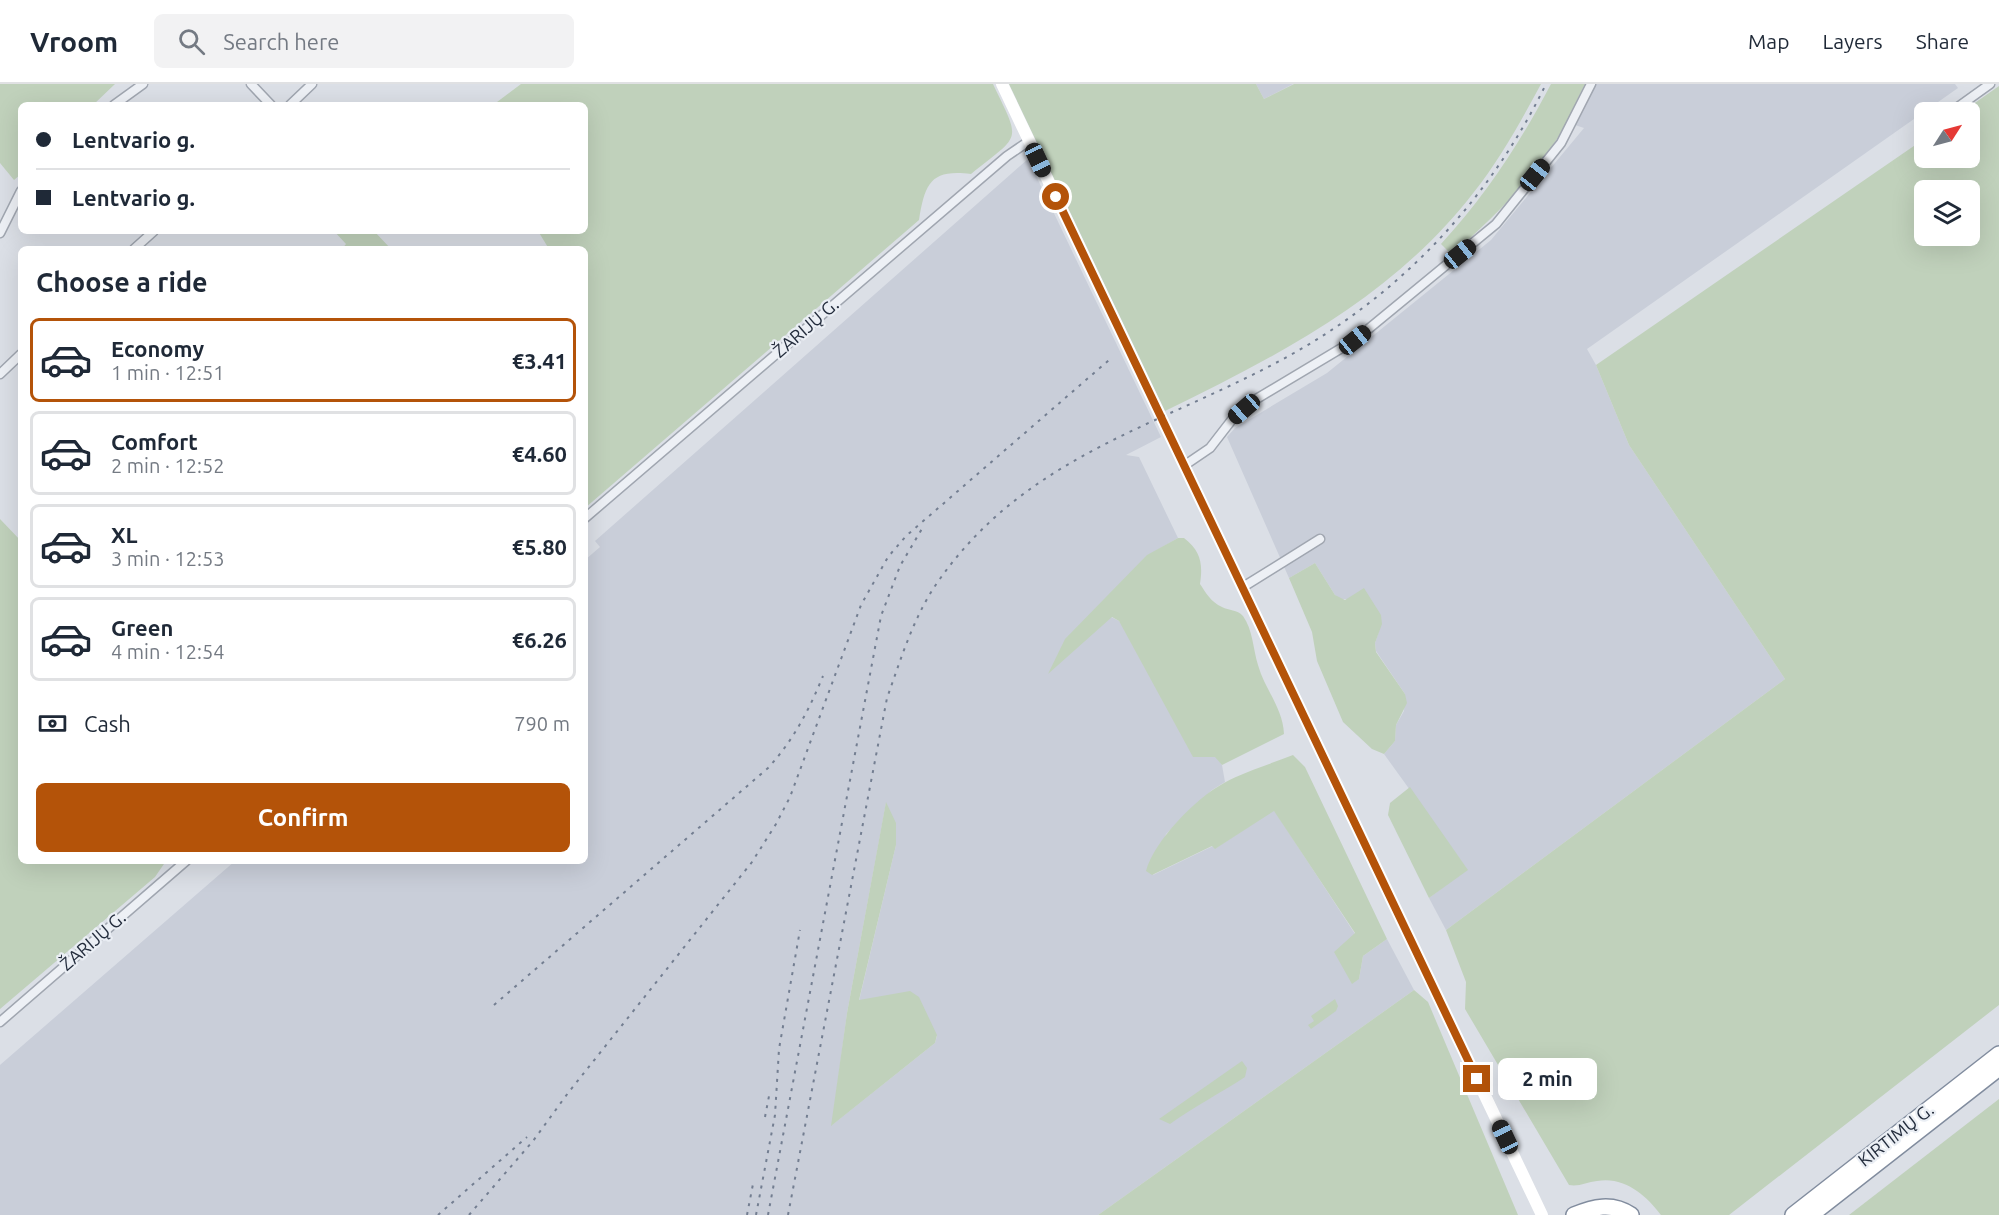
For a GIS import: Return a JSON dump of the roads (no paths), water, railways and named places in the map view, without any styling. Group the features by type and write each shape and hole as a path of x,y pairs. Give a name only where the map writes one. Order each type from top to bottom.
{"highway":[{"name":"KIRTIMŲ G.","path":"1792,1215 1999,1054"},
{"name":"KIRTIMŲ G.","path":"1811,1215 1999,1068"},
{"path":"1574,1215 1606,1207 1621,1209 1631,1215"}],"main road":[{"path":"1002,84 1542,1215"}],"street":[{"path":"118,102 143,84"},
{"path":"251,84 268,102"},
{"path":"293,102 312,84"},
{"path":"1185,465 1210,448 1234,417 1253,400 1355,340 1496,224 1561,142 1591,84"},
{"path":"1965,102 1990,84"},
{"name":"ŽARIJŲ G.","path":"588,515 1007,156 1029,141"},
{"path":"0,232 18,197"},
{"path":"137,246 151,234"},
{"path":"0,374 18,357"},
{"path":"1243,587 1320,540"},
{"name":"ŽARIJŲ G.","path":"0,1022 183,864"}],"railway":[{"path":"788,1215 887,698 914,624 937,583 973,539 1013,502 1056,472 1101,446 1294,353 1372,301 1441,238 1471,202 1499,165 1546,84"},
{"path":"469,1215 533,1141 568,1093 752,862 790,797 861,605 888,557 906,536 1109,360"},
{"path":"768,1215 881,616 900,566 923,527"},
{"path":"494,1005 768,768 800,725 823,676"},
{"path":"756,1215 775,1115 779,1049 800,930"},
{"path":"765,1117 769,1096"},
{"path":"438,1215 527,1137"},
{"path":"747,1215 753,1184"}]}
